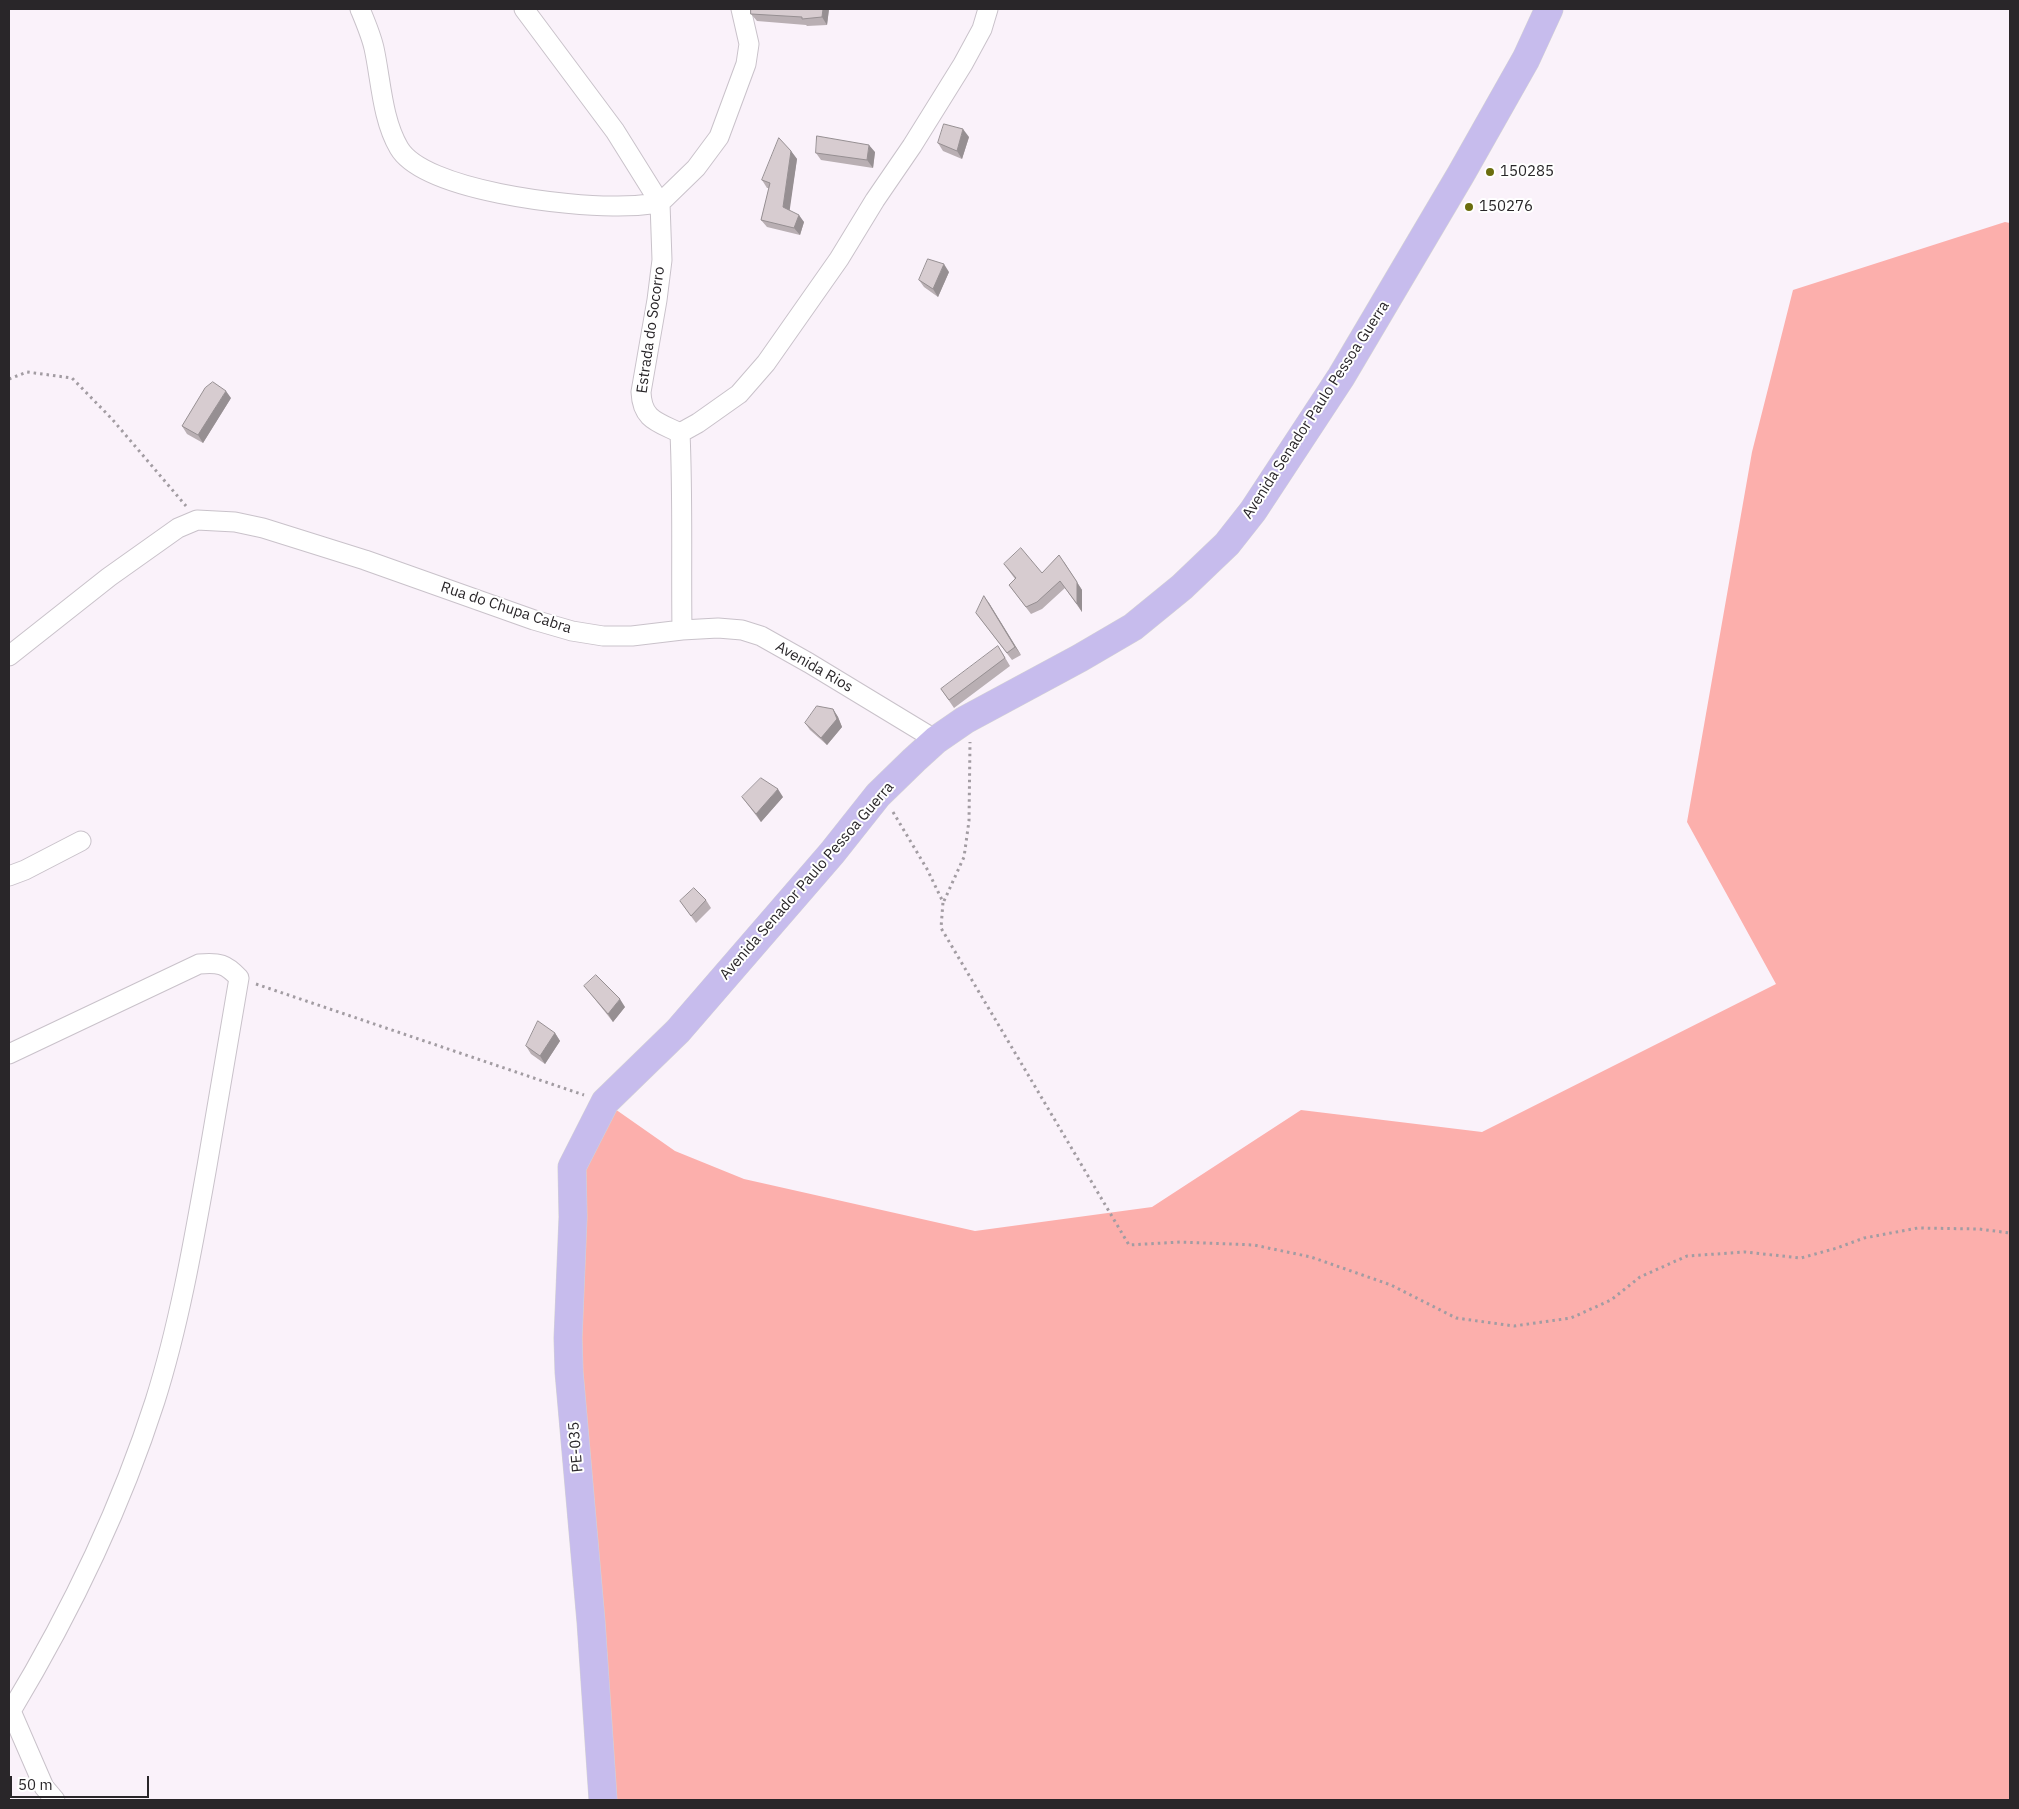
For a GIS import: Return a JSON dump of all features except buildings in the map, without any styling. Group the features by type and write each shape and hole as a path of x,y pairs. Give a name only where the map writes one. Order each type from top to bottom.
{"main road":[{"name":"Avenida Senador Paulo Pessoa Guerra","path":"606,1102 684,1024 832,853 878,795 936,740 965,720 1133,627 1182,587 1227,544 1253,511 1341,377 1489,125 1526,59 1549,9"},
{"name":"PE-035","path":"603,1800 591,1622 569,1372 568,1338 573,1217 572,1167 606,1102"}],"street":[{"path":"360,9 374,46 384,102 399,147 407,158 421,169 446,180 484,190 581,205 616,206 660,203 696,168 719,137 746,64 748,44 741,9"},
{"path":"524,9 615,131 660,203"},
{"path":"682,630 680,433 706,418 739,394 766,362 802,313 839,259 875,200 964,64 982,29 988,9"},
{"name":"Estrada do Socorro","path":"660,203 661,268 651,337 640,392 641,405 648,416 680,433"},
{"path":"9,656 158,541 178,528 197,520"},
{"name":"Rua do Chupa Cabra","path":"197,520 234,522 263,528 365,560 534,620 572,631 603,636 632,636 682,630"},
{"name":"Avenida Rios","path":"682,630 718,628 742,630 761,636 844,683 936,740"},
{"path":"9,876 25,870 81,841"},
{"path":"9,1054 199,964 219,964 230,968 239,978 195,1235 179,1312 155,1400 124,1489 83,1580 47,1651 10,1711 44,1787 55,1800"}],"path":[{"path":"9,379 27,372 72,378 112,419 197,520"},
{"path":"965,720 971,749 969,821 964,856 943,902 941,928 1129,1245 1180,1242 1254,1245 1310,1257 1390,1285 1456,1318 1514,1326 1571,1318 1611,1300 1640,1277 1687,1256 1746,1252 1801,1258 1864,1238 1918,1228 1980,1229 2010,1233"},
{"path":"878,795 891,809 927,869 943,902"},
{"path":"239,978 606,1102"}],"shaded area":[{"path":"2005,222 2010,223 2010,1800 603,1800 572,1167 605,1102 675,1151 744,1179 975,1231 1152,1207 1301,1110 1482,1132 1776,984 1687,822 1752,452 1793,290"}],"place":[{"name":"150285","path":"1490,172"},
{"name":"150276","path":"1469,207"}]}
